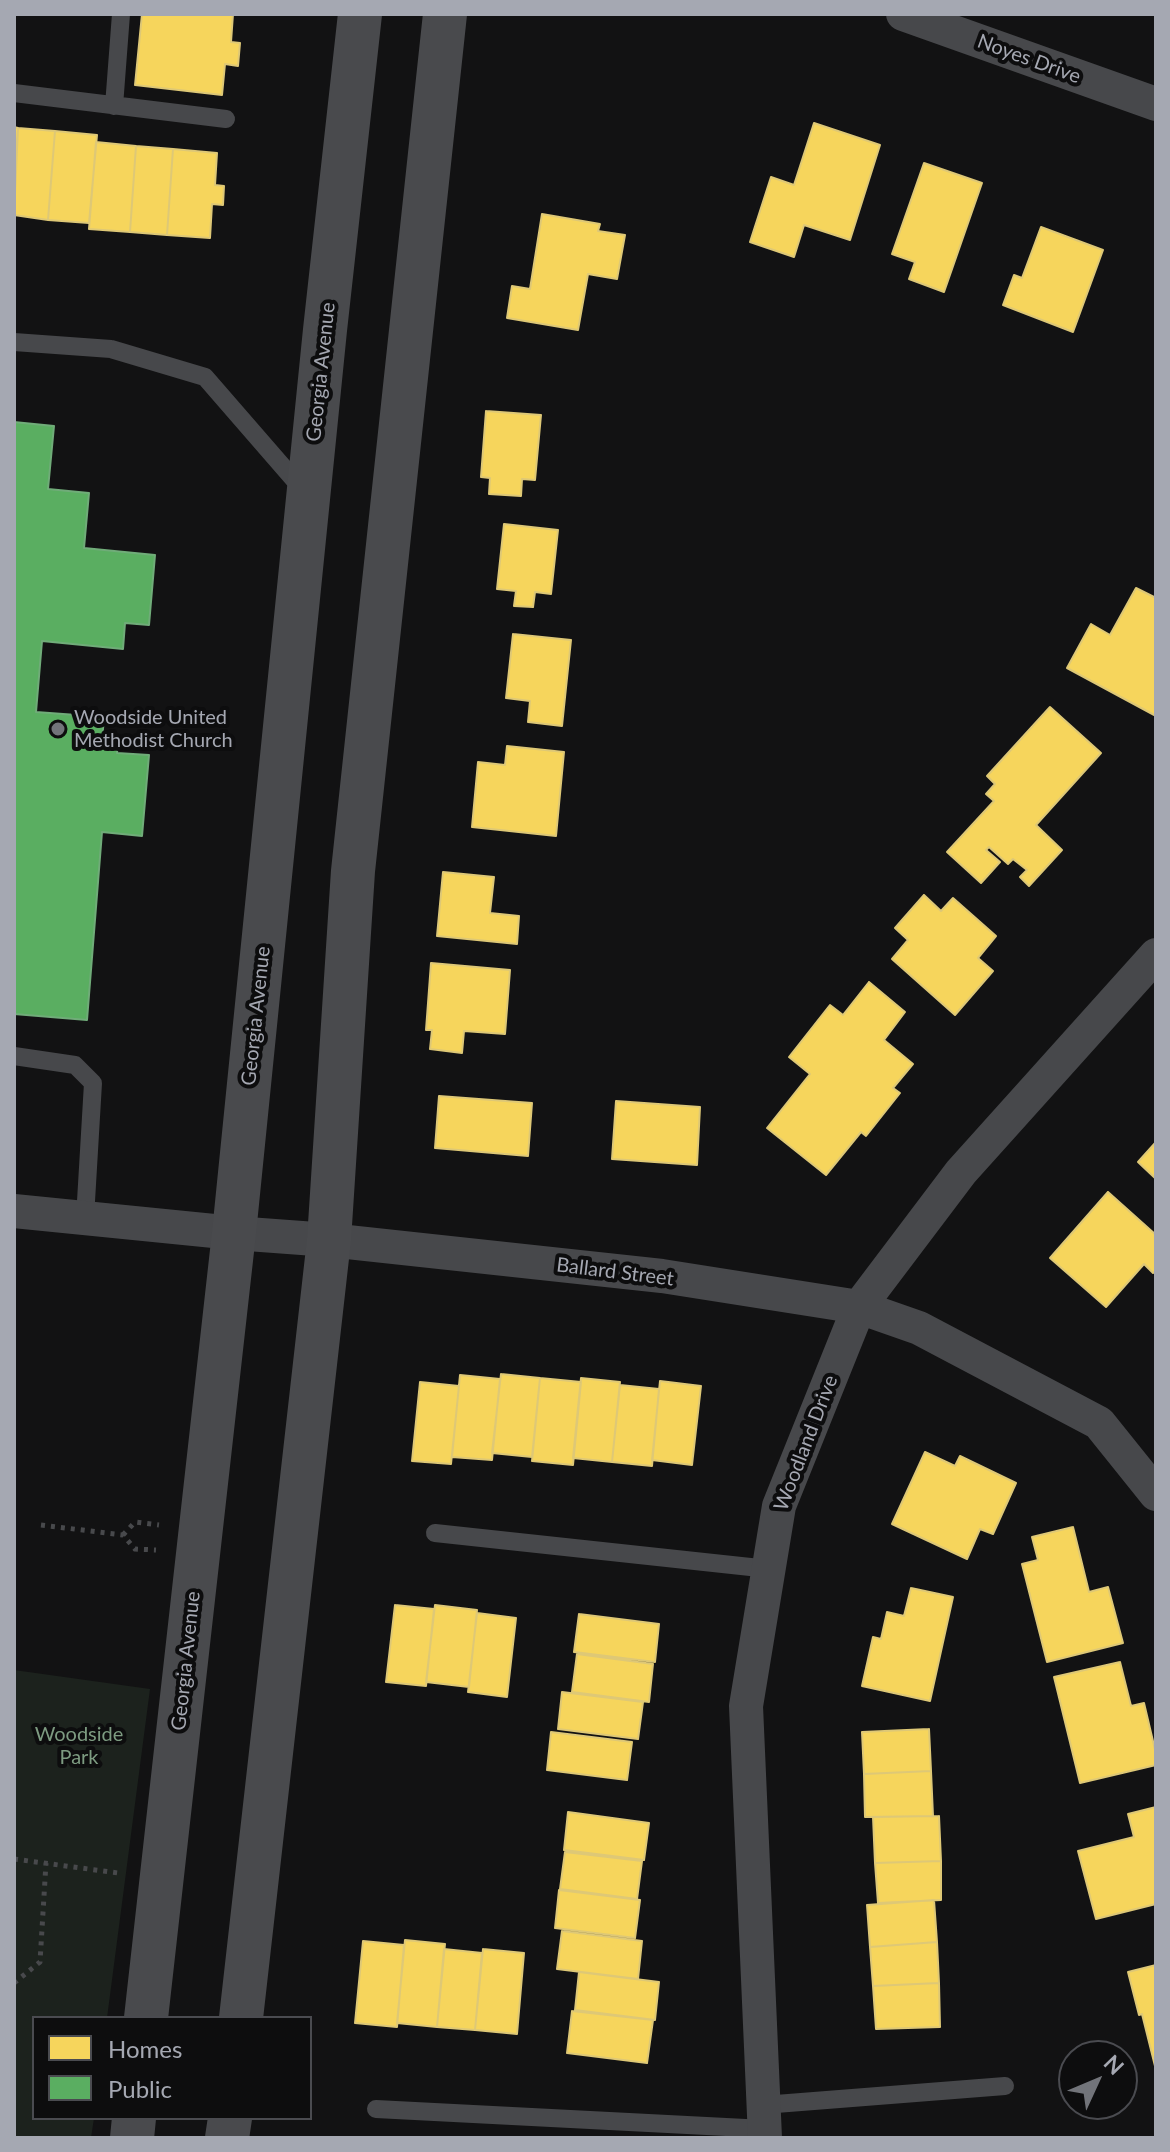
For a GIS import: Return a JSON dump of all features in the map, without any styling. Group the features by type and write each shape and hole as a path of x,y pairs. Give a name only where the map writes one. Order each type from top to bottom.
{"main road":[{"name":"Georgia Avenue","path":"146,2016 234,1233 360,14"},
{"path":"241,2016 329,1240 353,871 445,14"}],"street":[{"name":"Noyes Drive","path":"903,14 1156,104"},
{"name":"Woodland Drive","path":"764,2124 746,1706 779,1506 859,1307 961,1172 1156,955"},
{"name":"Ballard Street","path":"14,1211 329,1240 662,1276 859,1307 919,1328 1099,1423 1156,1494"}],"lane":[{"path":"114,106 121,14"},
{"path":"14,93 226,119"},
{"path":"14,342 111,349 205,377 309,496"},
{"path":"14,1056 75,1065 93,1083 85,1218"},
{"path":"435,1533 769,1569"},
{"path":"376,2109 764,2124 1005,2086"}],"path":[{"path":"123,1535 135,1522 159,1525"},
{"path":"41,1525 123,1535 135,1549 157,1550"},
{"path":"14,1859 118,1873"},
{"path":"14,1983 40,1962 46,1863"}],"green space":[{"name":"Woodside Park","path":"14,1670 150,1689 107,2016 32,2016 32,2120 94,2120 91,2138 14,2138"}],"building: Homes":[{"path":"142,14 233,14 231,42 240,43 238,66 225,64 222,95 135,85"},
{"path":"814,123 880,145 850,240 804,225 794,257 750,242 771,177 794,185"},
{"path":"14,127 18,128 14,175"},
{"path":"18,128 55,131 48,220 14,215"},
{"path":"55,131 97,135 89,223 48,220"},
{"path":"96,142 136,146 130,232 89,229"},
{"path":"136,146 173,149 167,235 130,232"},
{"path":"173,149 217,153 215,185 224,186 223,205 212,204 210,238 167,235"},
{"path":"924,163 982,183 944,292 909,279 915,262 892,254"},
{"path":"542,214 600,224 598,231 625,235 617,279 588,274 578,330 507,318 512,286 530,289"},
{"path":"1041,227 1103,250 1073,332 1003,305 1014,275 1022,278"},
{"path":"486,411 541,415 535,480 522,479 521,496 489,494 490,478 481,477"},
{"path":"504,524 558,530 551,594 535,592 533,607 514,606 516,591 497,589"},
{"path":"1136,588 1156,598 1156,716 1067,668 1091,624 1110,635"},
{"path":"513,634 571,640 562,726 528,722 530,701 506,698"},
{"path":"1050,707 1101,753 1036,825 1062,850 1029,886 1020,877 1027,870 1013,859 1008,864 989,847 986,850 1000,862 981,883 947,852 994,801 986,794 995,784 987,776"},
{"path":"507,746 564,752 556,836 472,827 478,762 505,765"},
{"path":"443,872 494,877 490,913 519,916 517,944 437,936"},
{"path":"924,895 941,911 953,898 996,936 978,958 993,971 955,1015 892,959 908,940 895,928"},
{"path":"431,963 510,970 505,1034 464,1031 462,1053 430,1049 432,1030 426,1030"},
{"path":"869,982 905,1012 884,1040 913,1064 893,1088 900,1093 866,1136 861,1132 826,1175 767,1128 810,1074 789,1057 830,1005 843,1015"},
{"path":"439,1096 532,1103 528,1156 435,1148"},
{"path":"616,1101 700,1107 697,1165 612,1159"},
{"path":"1156,1142 1156,1179 1138,1162"},
{"path":"1108,1192 1156,1235 1156,1270 1153,1273 1144,1264 1106,1307 1050,1258"},
{"path":"501,1374 540,1378 532,1457 492,1453"},
{"path":"460,1375 500,1379 492,1460 452,1457"},
{"path":"540,1378 581,1382 573,1465 532,1461"},
{"path":"581,1378 620,1382 612,1462 573,1458"},
{"path":"660,1381 701,1386 692,1465 652,1460"},
{"path":"420,1382 459,1386 451,1464 412,1461"},
{"path":"620,1385 659,1389 652,1466 612,1462"},
{"path":"925,1452 955,1466 960,1456 1016,1483 993,1534 980,1529 967,1559 892,1524"},
{"path":"1073,1527 1089,1592 1108,1587 1123,1643 1047,1662 1022,1564 1038,1560 1032,1537"},
{"path":"911,1588 953,1597 930,1701 862,1686 873,1637 881,1639 887,1612 904,1616"},
{"path":"395,1605 434,1609 426,1686 386,1682"},
{"path":"435,1605 477,1610 469,1687 426,1682"},
{"path":"477,1613 516,1618 507,1697 468,1692"},
{"path":"579,1614 659,1624 655,1662 574,1652"},
{"path":"577,1654 653,1664 649,1702 572,1692"},
{"path":"1120,1662 1131,1706 1144,1703 1156,1765 1080,1783 1054,1677"},
{"path":"562,1692 643,1702 638,1739 558,1729"},
{"path":"929,1729 931,1771 864,1774 862,1732"},
{"path":"551,1732 632,1742 627,1780 547,1770"},
{"path":"931,1771 933,1816 865,1817 864,1774"},
{"path":"1156,1807 1156,1904 1096,1919 1078,1851 1134,1837 1128,1814"},
{"path":"568,1812 649,1823 644,1860 564,1850"},
{"path":"939,1816 941,1861 875,1863 873,1817"},
{"path":"565,1852 642,1861 637,1899 560,1889"},
{"path":"941,1861 941,1900 878,1903 875,1863"},
{"path":"559,1890 640,1900 635,1938 555,1928"},
{"path":"934,1900 937,1942 870,1947 867,1905"},
{"path":"562,1931 642,1941 638,1979 557,1969"},
{"path":"405,1940 445,1944 437,2027 397,2023"},
{"path":"363,1941 404,1945 397,2027 355,2023"},
{"path":"937,1942 939,1983 873,1986 870,1947"},
{"path":"444,1949 482,1953 475,2030 437,2027"},
{"path":"483,1949 524,1953 517,2034 475,2030"},
{"path":"1156,1965 1156,2070 1128,1972"},
{"path":"579,1972 659,1982 655,2020 575,2010"},
{"path":"939,1983 940,2027 876,2029 873,1986"},
{"path":"572,2011 653,2020 647,2063 567,2053"}],"building: Public":[{"name":"Woodside United Methodist Church","path":"14,422 54,426 48,489 89,493 84,548 155,555 149,625 125,623 123,649 42,641 36,712 104,717 102,741 118,743 117,753 149,755 142,836 102,832 87,1020 14,1014"}],"place":[{"name":"Woodside United Methodist Church","path":"58,729"}]}
